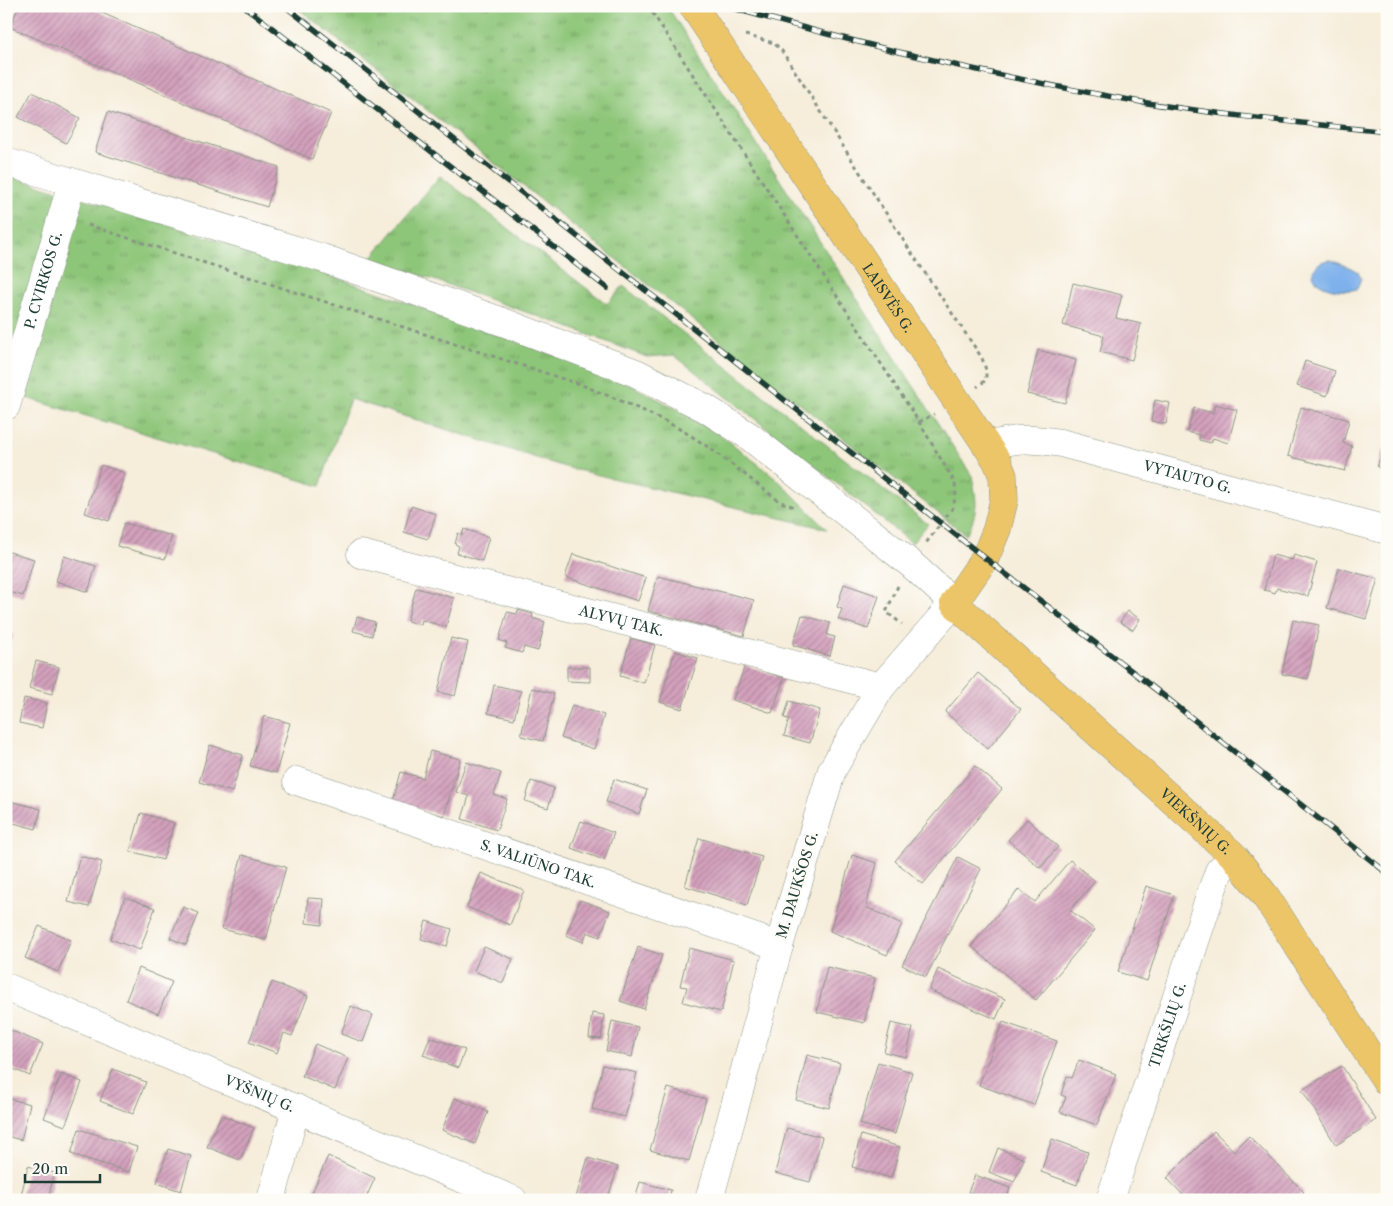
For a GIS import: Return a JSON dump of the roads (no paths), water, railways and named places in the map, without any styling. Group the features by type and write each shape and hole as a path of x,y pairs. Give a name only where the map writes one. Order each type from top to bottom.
{"main road":[{"name":"LAISVĖS G.","path":"693,6 997,461 1003,476 1004,500 997,530 985,558 954,603"},
{"name":"VIEKŠNIŲ G.","path":"954,603 1234,856 1266,897 1387,1082"}],"street":[{"path":"6,162 322,258 504,322 636,373 705,408 750,436 911,564 954,603"},
{"name":"P. CVIRKOS G.","path":"6,406 72,183"},
{"name":"VYTAUTO G.","path":"988,446 1008,440 1028,438 1061,443 1387,530"},
{"name":"ALYVŲ TAK.","path":"361,554 881,687"},
{"name":"M. DAUKŠOS G.","path":"709,1200 779,946 832,770 881,687 954,603"},
{"name":"S. VALIŪNO TAK.","path":"297,781 779,946"},
{"name":"TIRKŠLIŲ G.","path":"1110,1200 1211,893 1219,871 1234,856"},
{"name":"VYŠNIŲ G.","path":"6,987 513,1200"},
{"path":"271,1200 296,1108"}],"water":[{"path":"1331,260 1358,272 1361,278 1357,289 1338,290 1318,282 1313,274 1317,265"}],"railway":[{"path":"244,6 607,288"},
{"path":"285,6 1387,873"},
{"path":"726,6 827,34 929,59 1083,92 1198,110 1387,132"}]}
